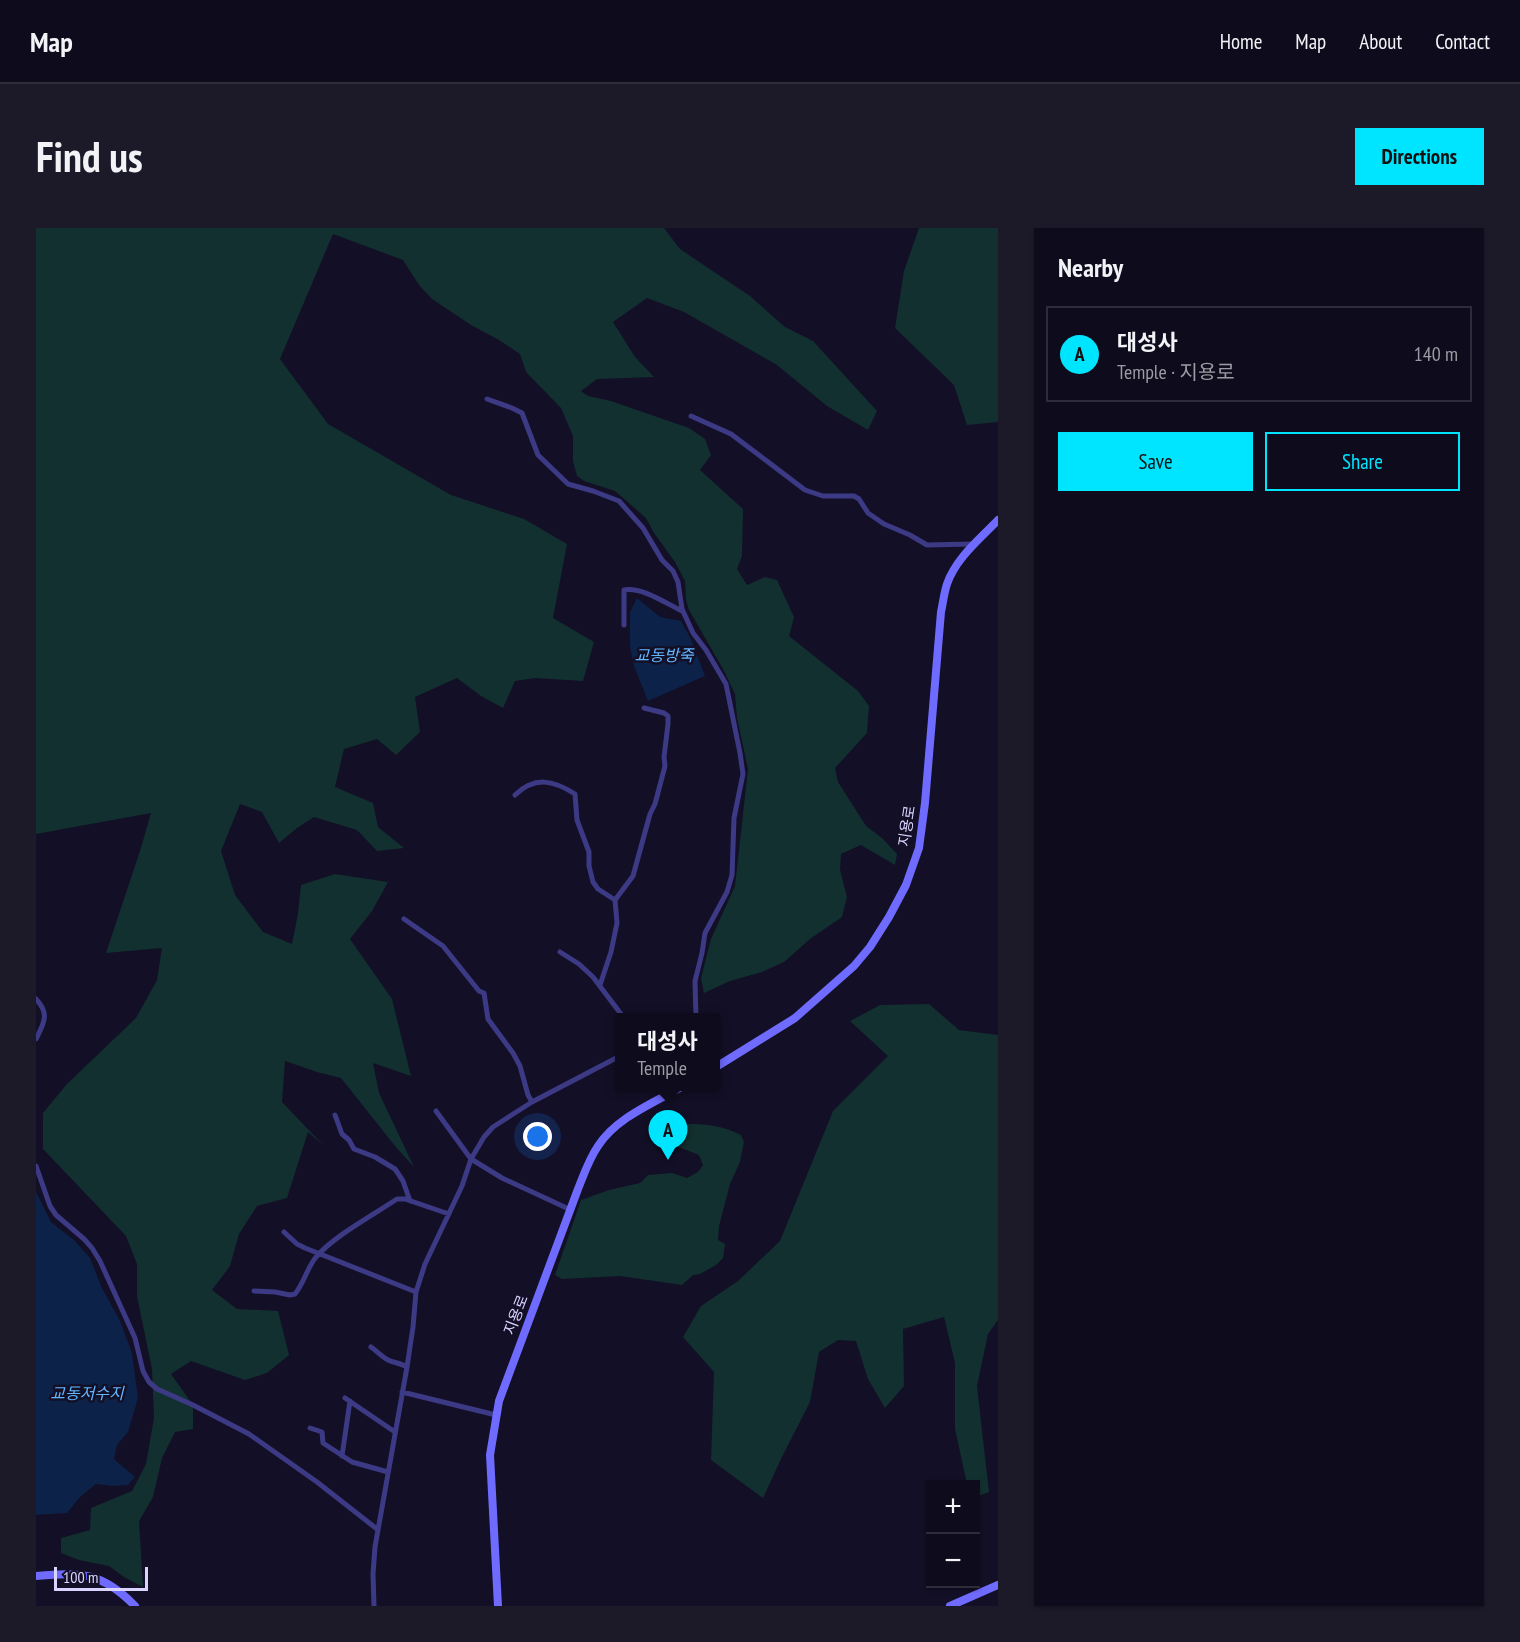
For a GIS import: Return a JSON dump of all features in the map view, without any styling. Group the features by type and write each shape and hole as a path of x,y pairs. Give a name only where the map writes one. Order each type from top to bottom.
{"street":[{"path":"487,399 522,413 538,455 568,484 620,501 643,528 662,560 673,571 678,582 684,612 693,633 726,684 743,774 734,818 732,875 705,933 695,981 696,1013"},
{"path":"691,416 731,434 805,490 823,496 854,496 868,513 884,524 927,545 975,544"},
{"name":"지용로","path":"720,1062 795,1018 854,966 870,947 906,885 919,848 941,612 947,585 955,568 998,520"},
{"path":"624,625 624,590 632,588 684,612"},
{"path":"600,985 611,952 617,923 615,900 637,868 641,846 665,766 668,716 644,708"},
{"path":"515,795 524,786 536,781 553,783 575,794 577,820 589,852 589,866 593,882 598,889 615,900"},
{"path":"404,919 443,946 471,982 484,993 488,1019 520,1066 532,1102"},
{"path":"560,952 579,964 600,985 621,1013"},
{"path":"36,999 45,1018 36,1039"},
{"path":"374,1606 373,1574 377,1529 407,1367 417,1292 425,1264 462,1186 471,1159 493,1127 532,1102 615,1059"},
{"name":"지용로","path":"498,1606 490,1455 502,1390 589,1162 598,1146 611,1129 674,1091"},
{"path":"436,1111 471,1159 502,1178 571,1210"},
{"path":"335,1115 342,1134 354,1149 375,1157 395,1169 403,1181 410,1201"},
{"path":"36,1166 50,1206 56,1215 84,1239 100,1261 135,1338 143,1371 149,1382 158,1389 249,1434 317,1482 377,1529"},
{"path":"254,1291 295,1294 320,1253 336,1239 397,1199 449,1214"},
{"path":"284,1232 297,1244 417,1292"},
{"path":"371,1347 384,1358 407,1367"},
{"path":"402,1392 496,1415"},
{"path":"342,1456 347,1399 395,1432"},
{"path":"310,1428 322,1432 323,1443 351,1462 388,1472"},
{"path":"36,1576 73,1573 88,1575 115,1588 135,1606"},
{"path":"950,1606 998,1585"}],"green space":[{"path":"36,228 664,228 680,249 750,296 785,327 813,341 877,411 868,430 827,406 777,365 684,312 647,298 613,322 635,357 654,377 597,379 581,391 588,396 611,401 689,428 705,439 711,455 700,470 743,509 742,556 737,569 747,585 765,577 777,580 794,617 789,636 858,691 869,706 867,733 835,768 838,782 866,826 882,838 897,854 895,865 861,845 841,854 840,870 847,897 842,917 810,939 784,962 704,993 701,978 711,939 735,886 748,769 737,718 735,694 689,610 685,581 646,518 615,491 584,481 577,476 573,461 573,436 561,408 526,372 520,354 432,299 419,285 403,260 333,234 280,359 328,424 451,495 524,519 567,544 553,618 594,642 583,681 535,678 515,681 503,708 481,696 457,678 415,697 420,732 396,755 377,739 344,749 335,787 373,803 378,827 404,848 377,851 357,830 314,817 279,843 262,812 240,804 221,851 235,895 263,932 292,944 301,885 335,874 388,882 372,911 350,939 392,999 411,1076 373,1063 379,1093 414,1167 341,1078 285,1061 282,1102 324,1146 308,1132 287,1198 257,1206 239,1234 230,1266 212,1290 237,1309 278,1311 289,1355 267,1373 245,1380 191,1361 171,1374 193,1405 193,1429 175,1432 162,1458 153,1497 139,1521 143,1587 109,1566 79,1560 61,1553 61,1538 90,1530 91,1508 132,1491 146,1464 154,1418 152,1369 137,1296 137,1264 126,1236 43,1149 43,1113 67,1084 136,1018 157,980 162,948 106,953 151,813 36,834"},
{"path":"919,228 998,228 998,422 967,425 954,385 895,328 904,271"},
{"path":"929,1004 959,1030 998,1035 998,1320 988,1334 977,1386 989,1492 980,1495 980,1480 966,1480 955,1429 955,1363 944,1317 903,1329 904,1386 885,1408 868,1379 856,1341 838,1340 819,1352 810,1402 763,1498 711,1460 714,1372 683,1337 701,1306 738,1281 780,1241 833,1111 888,1056 850,1021 880,1005"},
{"path":"688,1124 728,1129 741,1135 744,1142 740,1162 730,1184 719,1226 718,1240 725,1244 723,1258 716,1265 700,1274 693,1275 682,1285 620,1276 562,1279 555,1275 581,1200 609,1190 640,1183 648,1175 672,1173 687,1178 698,1172 703,1165 699,1155 659,1139 668,1126"}],"water":[{"name":"교동방죽","path":"637,598 660,617 681,621 691,639 705,676 648,701 634,666 630,646 630,612"},
{"name":"교동저수지","path":"36,1192 51,1222 74,1240 90,1258 102,1288 120,1321 132,1353 138,1398 128,1432 117,1445 114,1459 135,1477 128,1485 96,1484 80,1497 67,1513 36,1515"}],"place":[{"name":"대성사","path":"668,1160"}]}
